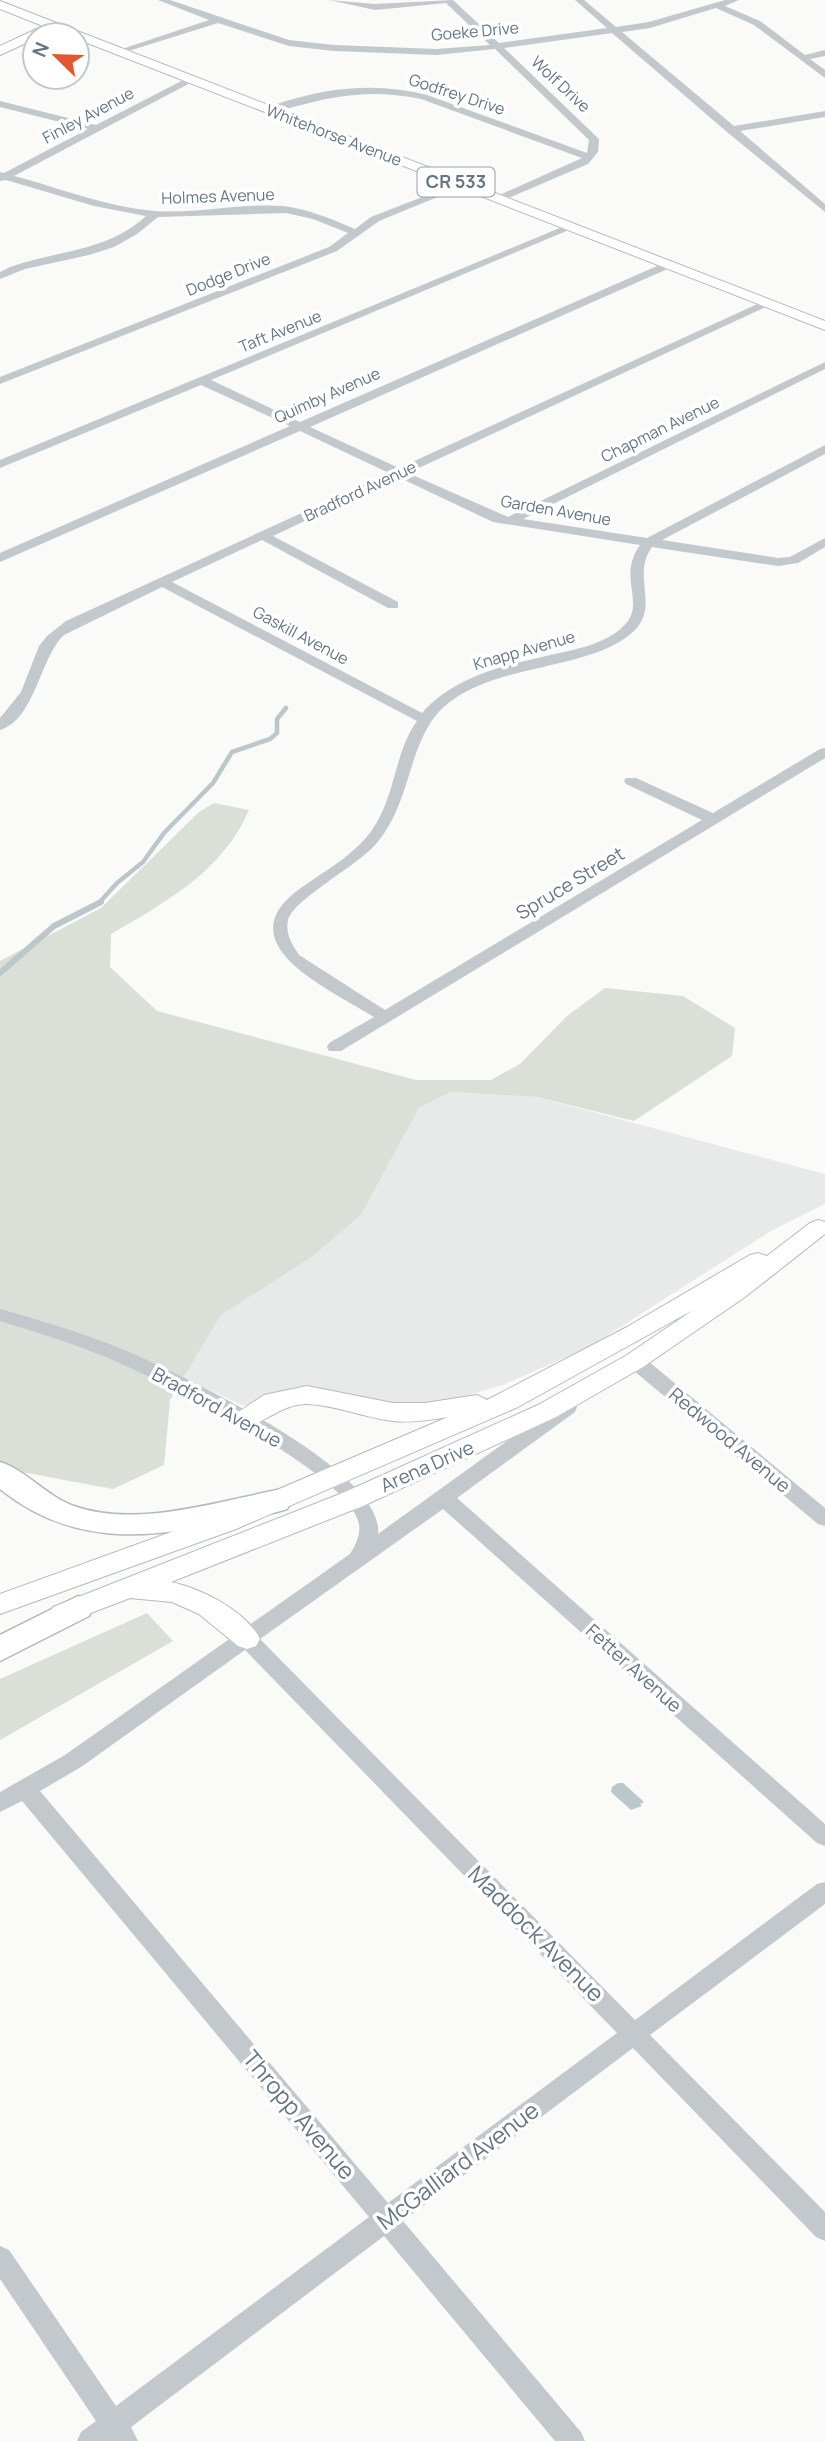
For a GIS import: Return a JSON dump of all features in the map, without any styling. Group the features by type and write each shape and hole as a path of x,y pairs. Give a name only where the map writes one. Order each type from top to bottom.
{"highway":[{"path":"0,1473 40,1503 63,1514 120,1525 152,1524 276,1501"},
{"path":"0,1649 78,1608"}],"main road":[{"name":"Whitehorse Avenue","path":"0,5 40,21"},
{"path":"0,51 21,41"},
{"name":"Whitehorse Avenue","path":"91,41 825,326"},
{"name":"Arena Drive","path":"0,1636 354,1499 547,1411 635,1361 737,1292 823,1228"},
{"name":"Arena Drive","path":"0,1604 66,1582 276,1501 497,1406 823,1228"},
{"path":"246,1419 273,1401 289,1397 307,1395 365,1408 425,1412 482,1402 540,1384"},
{"path":"119,1590 162,1589 191,1595 247,1639"}],"street":[{"name":"Goeke Drive","path":"162,0 272,39 325,48 441,51 650,25 735,0"},
{"path":"333,0 375,7 447,0"},
{"name":"Wolf Drive","path":"447,0 590,133 595,146 589,157"},
{"path":"579,0 825,209"},
{"path":"716,5 757,23 825,75"},
{"path":"122,52 218,20"},
{"path":"803,58 825,53"},
{"name":"Finley Avenue","path":"2,177 191,79"},
{"name":"Godfrey Drive","path":"271,110 335,91 397,91 424,97 589,157"},
{"path":"0,104 96,128"},
{"path":"730,130 825,114"},
{"path":"499,199 575,167 589,157"},
{"name":"Holmes Avenue","path":"2,177 155,214 195,215 259,209 290,210 319,217 354,232"},
{"name":"Dodge Drive","path":"0,382 333,249 375,219 462,185"},
{"path":"3,272 106,247 139,230 155,214"},
{"name":"Taft Avenue","path":"4,458 571,227"},
{"name":"Quimby Avenue","path":"2,555 668,265"},
{"name":"Bradford Avenue","path":"0,726 27,693 45,646 53,636 162,582 766,303"},
{"name":"Chapman Avenue","path":"509,521 825,365"},
{"name":"Garden Avenue","path":"201,380 497,519 778,562 793,560 825,542"},
{"path":"648,543 825,449"},
{"path":"262,536 393,605"},
{"name":"Knapp Avenue","path":"385,1017 293,958 284,947 279,934 280,922 290,903 351,861 380,830 390,813 416,732 423,719 446,697 480,678 592,649 622,634 632,625 642,604 635,569 648,543"},
{"name":"Gaskill Avenue","path":"162,582 423,719"},
{"name":"Spruce Street","path":"335,1047 825,752"},
{"path":"631,780 713,819"},
{"name":"Bradford Avenue","path":"0,1315 112,1353 246,1419 335,1476 369,1522 367,1541 356,1561"},
{"name":"Redwood Avenue","path":"635,1361 825,1519"},
{"path":"0,1803 73,1761 444,1498 607,1378"},
{"name":"Fetter Avenue","path":"444,1498 825,1837"},
{"name":"Maddock Avenue","path":"247,1639 825,2229"},
{"name":"Thropp Avenue","path":"26,1790 572,2441"},
{"name":"McGalliard Avenue","path":"90,2441 119,2432 386,2219 825,1891"},
{"path":"0,2258 119,2432"}],"shaded area":[{"path":"214,803 249,810 224,851 208,868 172,897 111,934 110,967 157,1011 416,1080 491,1080 520,1064 567,1016 605,988 683,996 735,1028 732,1056 634,1121 537,1097 451,1092 419,1108 361,1215 312,1257 221,1315 170,1400 164,1465 113,1489 0,1468 0,961 101,908 199,812"},
{"path":"451,1092 537,1097 825,1174 825,1204 771,1231 589,1347 503,1385 455,1399 408,1406 354,1402 251,1406 242,1405 183,1378 221,1315 312,1257 361,1215 419,1108"},
{"path":"147,1613 173,1641 0,1740 0,1679"},
{"path":"623,1783 644,1802 640,1804 642,1806 631,1810 611,1792 612,1787"}],"waterway":[{"path":"99,903 117,883 143,862 164,833 213,783 232,752 270,739 277,733 277,719 286,708"},
{"path":"0,973 54,926 101,902"}]}
